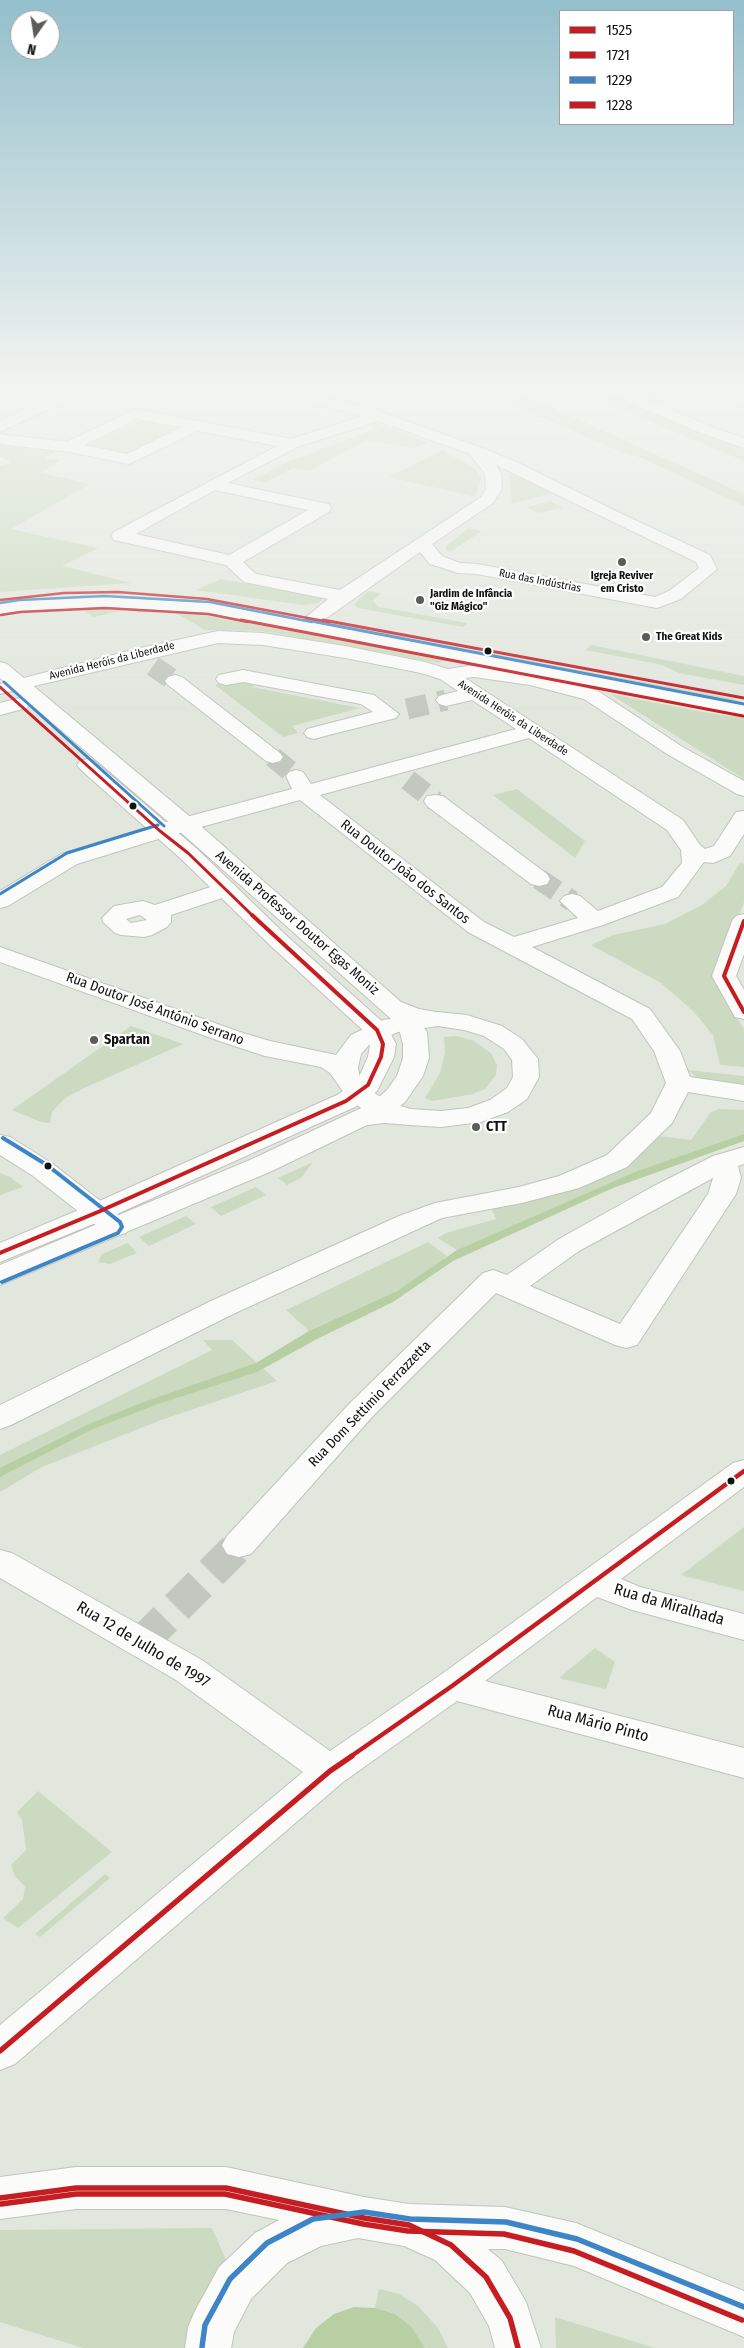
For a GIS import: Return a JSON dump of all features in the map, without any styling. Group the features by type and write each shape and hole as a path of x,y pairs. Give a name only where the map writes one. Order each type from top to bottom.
{"street":[{"path":"192,497 120,536 232,561 250,578 343,596"},
{"path":"232,561 323,508 268,497"},
{"path":"314,618 343,596 474,511 489,497"},
{"name":"Rua das Indústrias","path":"380,572 418,569 477,569 657,603 676,595 708,569 704,559 574,497"},
{"name":"Rua das Indústrias","path":"423,544 436,560 458,568"},
{"path":"0,600 64,593 157,594 207,598 314,618 742,706"},
{"path":"0,609 19,606 104,602 210,608 742,706"},
{"name":"Avenida Heróis da Liberdade","path":"8,694 146,660 201,639 242,637 346,652 425,668 447,675 476,693 674,825 692,850"},
{"name":"Avenida Professor Doutor Egas Moniz","path":"0,668 8,694 160,832 188,853 366,1029"},
{"path":"447,675 474,671 494,673 531,679 591,695 674,750 744,790"},
{"path":"226,679 242,676 367,699 398,712 314,733"},
{"path":"174,681 273,757"},
{"path":"446,700 476,693"},
{"name":"Avenida Professor Doutor Egas Moniz","path":"8,694 186,825 401,1014"},
{"path":"0,901 69,859 186,825 300,784 405,774 533,731"},
{"name":"Rua Doutor João dos Santos","path":"300,784 476,927 641,1014 667,1051 679,1083"},
{"path":"435,800 539,879"},
{"path":"692,850 700,855 714,856 722,851 744,817"},
{"path":"509,946 595,920 670,892 693,864 692,850"},
{"path":"156,912 226,889"},
{"path":"572,901 595,920"},
{"path":"744,921 724,976 744,1012"},
{"name":"Rua Doutor José António Serrano","path":"0,954 265,1048 329,1060 341,1069 363,1104"},
{"path":"0,1276 107,1219 329,1109 363,1104 396,1096 410,1076 416,1058 414,1032 401,1014"},
{"path":"401,1014 467,1023 493,1031 513,1044 525,1060 526,1076 518,1093 499,1106 472,1116 441,1119 384,1115 363,1104 345,1067 349,1053 366,1029 401,1014"},
{"name":"Rua Doutor José António Serrano","path":"312,1057 331,1054 366,1029"},
{"path":"0,1418 221,1308 435,1211 522,1195 569,1182 618,1161 663,1117 679,1083 744,1093"},
{"path":"0,1252 107,1219 262,1165 363,1104"},
{"path":"0,1143 43,1170 107,1219"},
{"name":"Rua Dom Settimio Ferrazzetta","path":"239,1545 361,1410 493,1279 508,1288 626,1338 722,1194 734,1159"},
{"name":"Rua Dom Settimio Ferrazzetta","path":"508,1288 569,1245 660,1194 734,1159"},
{"path":"0,2051 330,1771 452,1686 744,1471"},
{"name":"Rua 12 de Julho de 1997","path":"0,1562 189,1670 330,1771"},
{"name":"Rua da Miralhada","path":"594,1582 632,1597 744,1627"},
{"name":"Rua Mário Pinto","path":"452,1686 744,1763"},
{"path":"0,2198 76,2188 226,2188 364,2218 409,2225 505,2228 576,2245 744,2314"},
{"path":"208,2348 211,2327 234,2283 271,2248 315,2225 364,2218"},
{"path":"409,2225 451,2245 486,2277 510,2318 518,2348"}],"shaded area":[{"path":"0,497 68,497 11,529 98,548 62,566 131,583 0,592"},
{"path":"511,497 539,497 511,504"},
{"path":"724,497 744,497 744,506"},
{"path":"551,501 563,508 538,513 526,507"},
{"path":"469,528 482,531 450,552 446,550 446,546"},
{"path":"221,579 324,598 318,603 303,605 196,590"},
{"path":"368,591 381,593 373,601 379,607 467,623 463,627 358,608 354,604"},
{"path":"80,608 150,609 152,611 139,613 130,609 94,617"},
{"path":"169,609 447,660 439,663 262,631 205,630"},
{"path":"356,629 736,699 734,702 352,631"},
{"path":"591,645 744,676 744,685 679,673 662,665 586,650"},
{"path":"239,678 258,681 252,687 360,708 292,726 298,733 283,737 215,685"},
{"path":"610,694 719,715 744,717 744,779"},
{"path":"517,789 585,841 575,858 493,795"},
{"path":"740,863 744,864 744,902 734,929 728,1003 744,1029 744,1067 720,1065 713,1035 693,1011 661,983 591,945 613,935 665,924 702,905 726,886"},
{"path":"131,1026 183,1044 82,1089 64,1099 52,1112 50,1123 41,1122 12,1110"},
{"path":"457,1036 474,1041 491,1053 497,1065 496,1075 485,1089 473,1094 432,1101 425,1098 440,1073 445,1053 444,1037"},
{"path":"688,1070 744,1076 744,1089 703,1083"},
{"path":"719,1109 744,1110 744,1134 637,1171 457,1250 438,1238 446,1233 496,1219 491,1207 658,1136 691,1140 711,1112"},
{"path":"744,1134 744,1141 613,1188 453,1261 393,1302 319,1338 257,1372 158,1404 93,1429 0,1477 0,1468 87,1425 141,1403 256,1363 309,1331 397,1291 457,1250 637,1171"},
{"path":"313,1162 301,1178 287,1185 278,1178"},
{"path":"0,1173 10,1177 23,1187 0,1195"},
{"path":"256,1187 266,1195 221,1216 211,1207"},
{"path":"186,1216 196,1224 149,1246 139,1237"},
{"path":"428,1242 447,1256 434,1268 397,1291 309,1331 286,1310"},
{"path":"128,1243 137,1253 110,1264 98,1262 102,1254"},
{"path":"203,1340 232,1340 277,1381 161,1420 42,1467 0,1492 0,1455 212,1350"},
{"path":"744,1527 744,1591 681,1575"},
{"path":"595,1648 615,1662 606,1689 559,1678"},
{"path":"38,1791 112,1852 18,1928 3,1918 23,1899 25,1887 15,1876 11,1865 26,1850 22,1820 17,1812"},
{"path":"105,1874 110,1878 40,1937 35,1934"},
{"path":"212,2228 231,2271 192,2348 83,2348 0,2322 0,2230"},
{"path":"379,2289 399,2294 418,2306 438,2328 448,2348 425,2348 411,2326 395,2314 375,2308"},
{"path":"354,2307 375,2308 395,2314 411,2326 425,2348 303,2348 316,2328 334,2314"},
{"path":"555,2317 655,2348 556,2348"}],"tunnel":[{"path":"153,666 175,681"},
{"path":"407,709 446,700"},
{"path":"273,757 296,776"},
{"path":"408,780 435,801"},
{"path":"539,879 572,901"},
{"path":"142,1642 239,1545"}],"transit line":[{"name":"1228","path":"0,600 64,593 118,592 207,599 744,698"},
{"name":"1229","path":"0,603 19,600 105,596 210,602 744,704"},
{"name":"1721","path":"1,615 20,612 105,608 208,614 743,716"},
{"name":"1229","path":"4,682 164,826"},
{"name":"1228","path":"0,687 160,831 188,853 281,943 344,998 377,1030 383,1044 381,1057 368,1085 346,1101 98,1212 0,1253"},
{"name":"1229","path":"0,894 67,853 158,825"},
{"name":"1525","path":"744,921 724,976 744,1012"},
{"name":"1229","path":"2,1282 118,1233 122,1227 120,1222 47,1165 3,1138"},
{"name":"1525","path":"0,2051 330,1771 452,1686 744,1471"},
{"name":"1525","path":"0,2198 76,2188 226,2188 364,2218 409,2225 451,2245 486,2277 510,2318 518,2348"},
{"name":"1721","path":"1,2204 76,2194 225,2194 363,2224 408,2231 504,2234 574,2251 742,2320"},
{"name":"1229","path":"202,2347 205,2325 230,2279 267,2243 313,2219 364,2212 410,2219 506,2222 577,2239 744,2307"}],"place":[{"name":"Igreja Reviver em Cristo","path":"622,562"},
{"name":"Jardim de Infância \"Giz Mágico\"","path":"420,600"},
{"name":"The Great Kids","path":"646,637"},
{"name":"Spartan","path":"94,1040"},
{"name":"CTT","path":"476,1127"}]}
